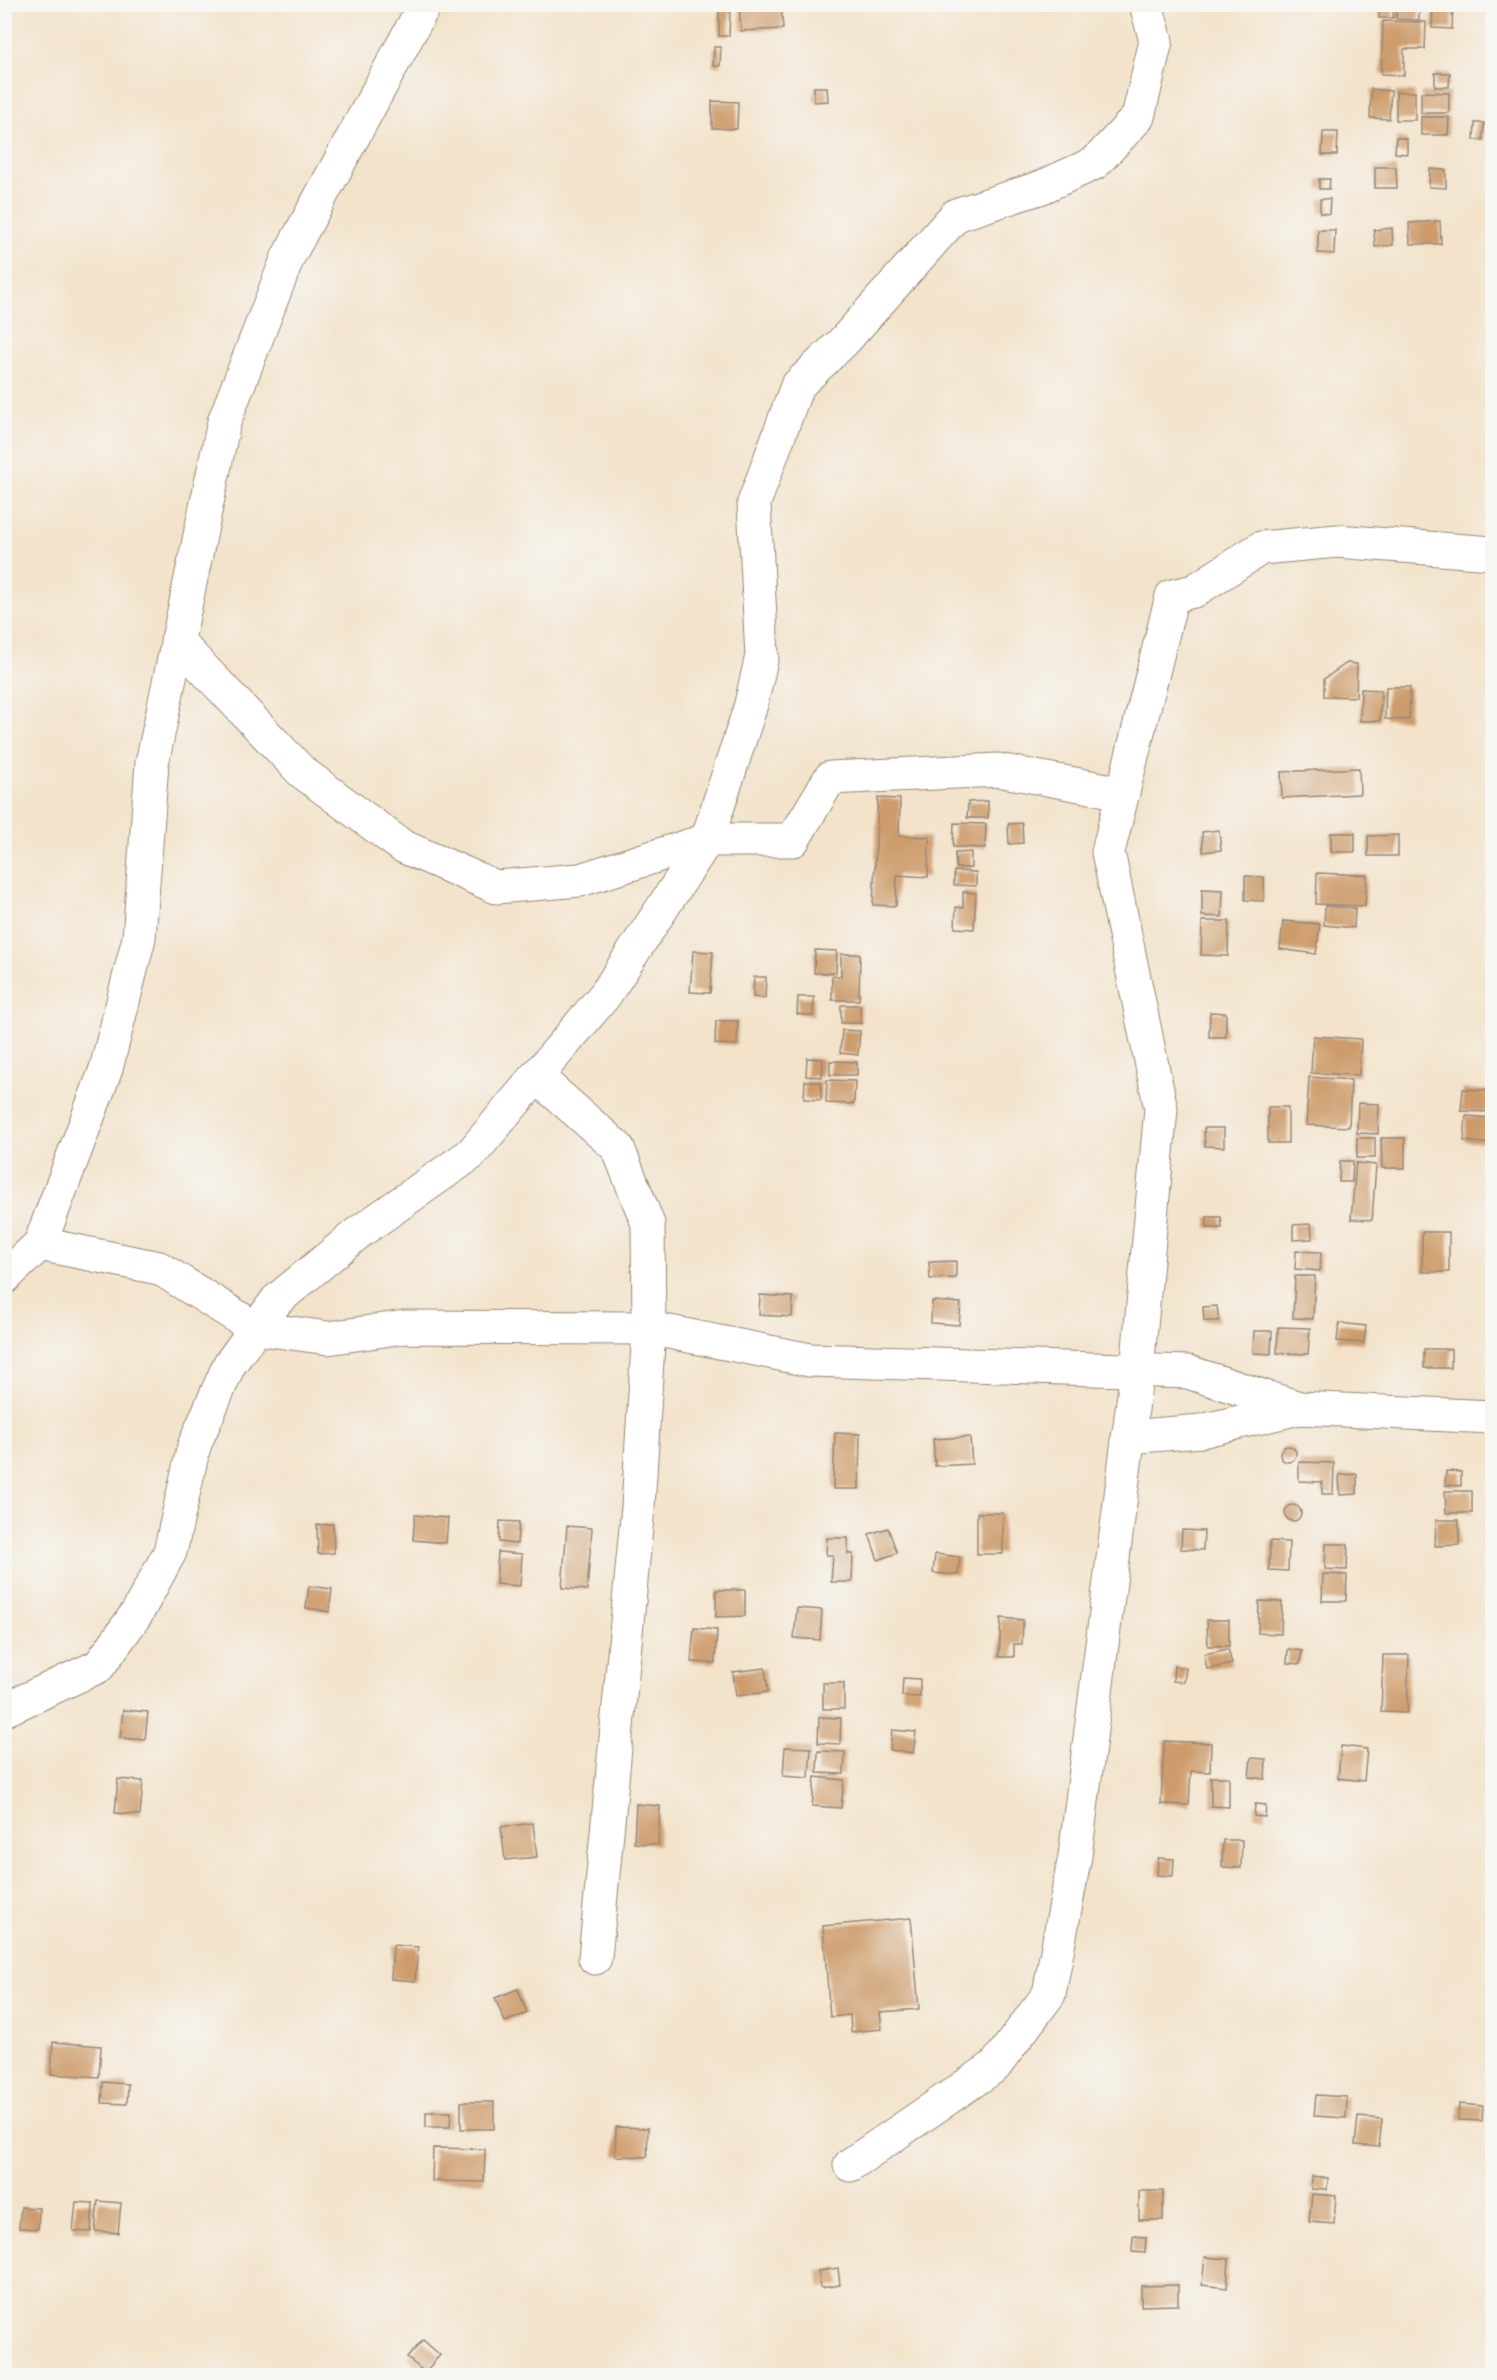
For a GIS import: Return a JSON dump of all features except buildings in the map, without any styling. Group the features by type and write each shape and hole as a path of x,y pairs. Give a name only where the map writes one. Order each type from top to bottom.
{"street":[{"path":"4,1278 40,1244 106,1069 139,938 152,763 224,422 283,268 425,4"},
{"path":"4,1710 99,1666 137,1613 170,1552 194,1446 229,1365 277,1300 358,1233 471,1154 604,995 707,840 750,708 762,656 754,503 797,386 844,341 956,215 1042,187 1095,163 1138,117 1156,41 1146,4"},
{"path":"850,2165 995,2066 1049,1994 1075,1856 1137,1370 1161,1109 1108,852 1172,596 1194,591 1261,548 1337,542 1492,553"},
{"path":"177,641 302,772 402,846 496,887 580,880 707,840 793,840 830,778 998,770 1123,793"},
{"path":"536,1076 618,1148 648,1224 649,1328 638,1508 595,1958"},
{"path":"40,1244 159,1268 255,1328 328,1338 405,1327 649,1328 810,1360 1188,1372 1299,1408 1492,1417"},
{"path":"1128,1437 1201,1431 1299,1408"}]}
